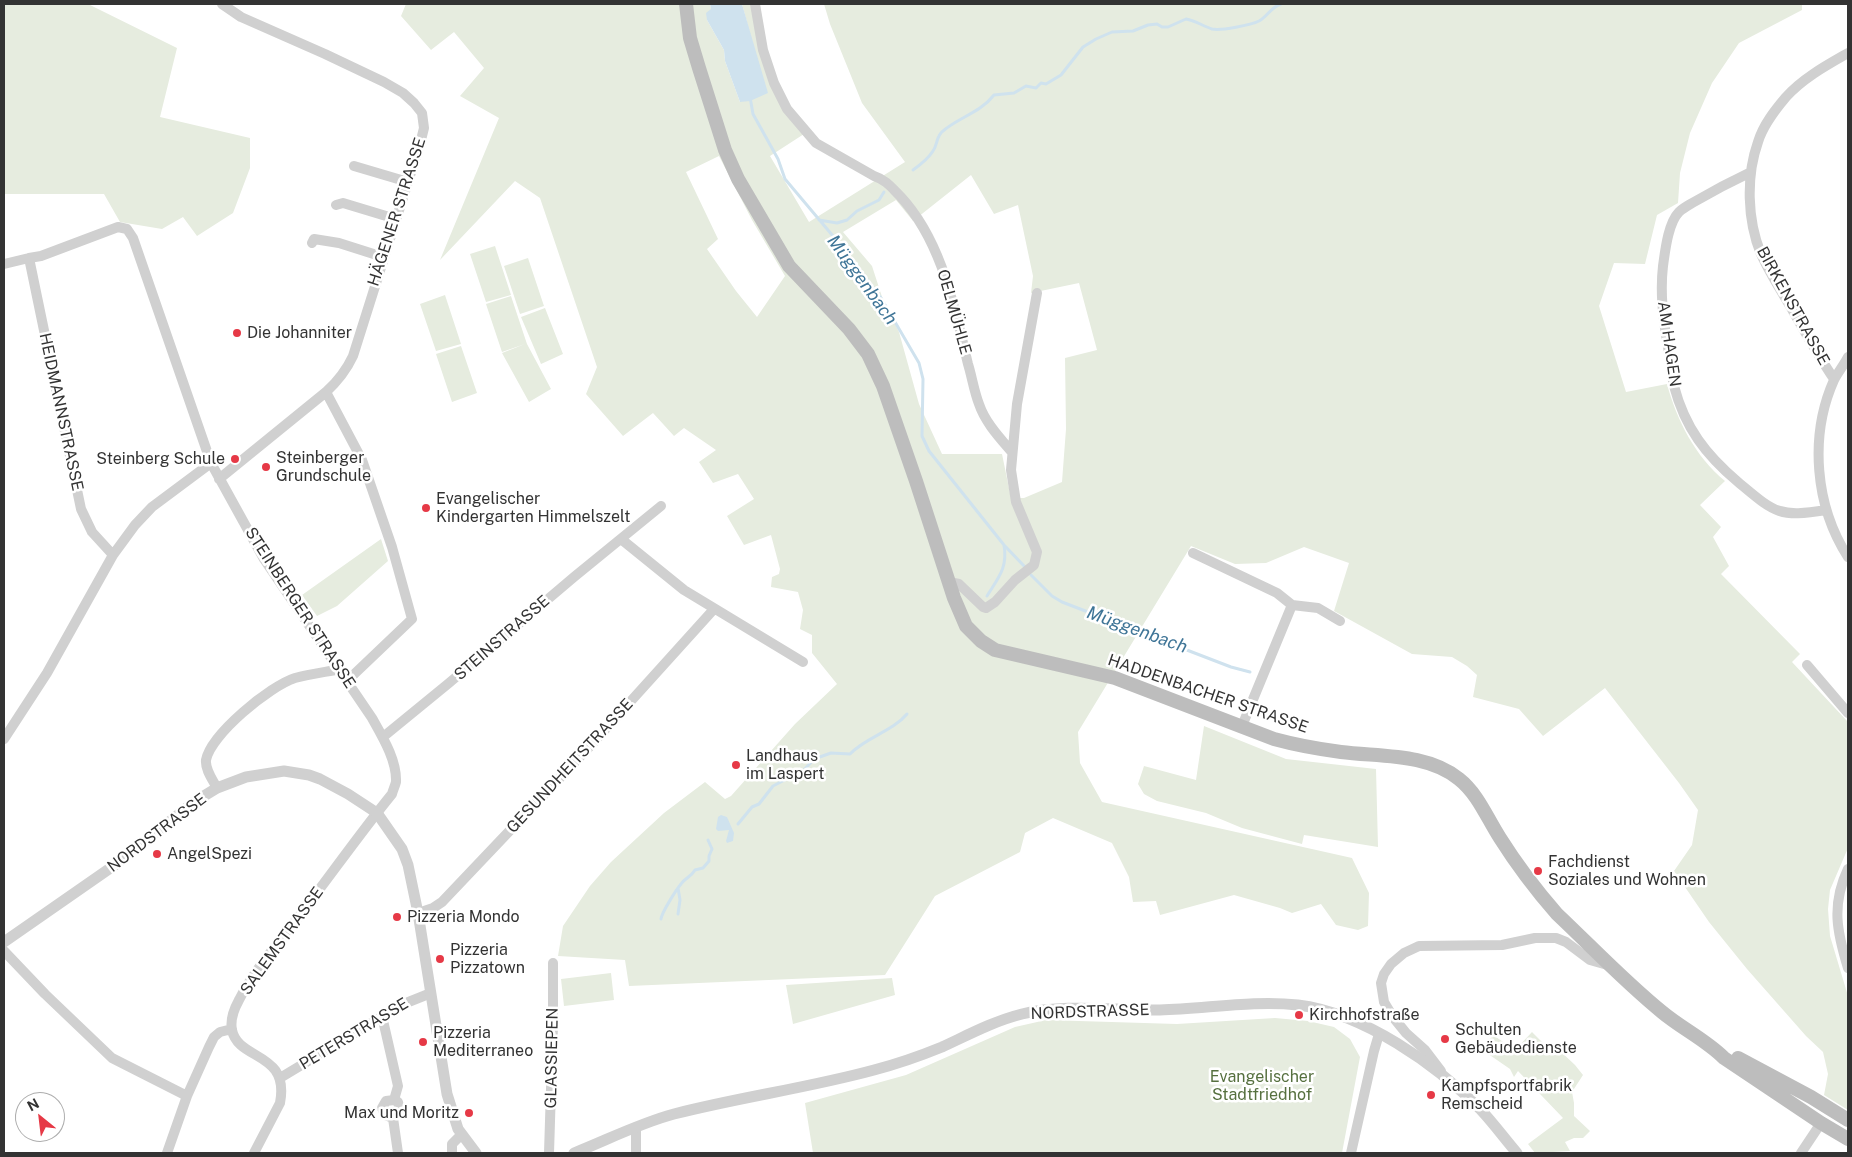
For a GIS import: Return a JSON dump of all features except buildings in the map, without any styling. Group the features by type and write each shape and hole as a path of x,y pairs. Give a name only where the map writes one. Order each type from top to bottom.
{"main road":[{"name":"HADDENBACHER STRASSE","path":"686,4 690,38 725,150 738,179 789,266 850,328 868,354 882,386 954,598 966,626 981,641 995,650 1116,678 1274,739 1312,748 1424,761 1453,774 1473,793 1508,852 1557,914 1662,1013 1776,1094 1821,1124 1848,1139"},
{"name":"HADDENBACHER STRASSE","path":"1716,1050 1727,1053 1811,1097 1848,1120"},
{"path":"1776,1094 1784,1094 1796,1100 1806,1100 1811,1097"},
{"path":"1821,1124 1830,1110"}],"street":[{"name":"HÄGENER STRASSE","path":"219,479 326,392 347,368 424,128 422,113 414,102 390,85 242,17 222,4"},
{"name":"OELMÜHLE","path":"755,4 763,50 774,83 787,109 816,143 874,176 884,179 905,202 924,230 940,264 952,297 979,405 992,428 1011,451"},
{"name":"BIRKENSTRASSE","path":"1834,379 1761,253 1753,229 1751,213 1751,172 1758,142 1763,130 1787,96 1809,77 1848,53"},
{"path":"354,166 408,182"},
{"name":"AM HAGEN","path":"1751,172 1717,188 1682,210 1678,213 1673,223 1665,250 1662,287 1663,312 1674,385 1692,430 1710,457 1765,505 1785,514 1803,514 1826,510"},
{"path":"336,205 343,203 396,219"},
{"name":"STEINBERGER STRASSE","path":"29,258 56,251 118,227 129,231 211,463 219,479 264,559 348,680 383,737 394,767 396,782 392,794 376,813"},
{"path":"312,243 314,239 339,242 383,257"},
{"path":"4,264 29,258"},
{"name":"HEIDMANNSTRASSE","path":"29,258 81,508 92,532 113,556"},
{"path":"949,582 959,584 986,608 995,602 1015,580 1034,565 1037,552 1016,502 1010,470 1017,404 1037,293"},
{"path":"1848,357 1834,379 1819,431 1819,466 1826,510 1838,540 1848,557"},
{"path":"326,392 362,460 392,547 412,619 348,680"},
{"path":"4,739 47,673 113,556 134,525 147,512 211,463"},
{"name":"STEINSTRASSE","path":"383,737 661,506"},
{"path":"621,539 684,590 803,662"},
{"path":"1192,552 1277,593 1292,605 1318,608 1340,621"},
{"path":"1242,726 1292,605"},
{"name":"GESUNDHEITSTRASSE","path":"418,913 434,908 442,902 593,743 714,609"},
{"path":"1807,665 1848,713"},
{"path":"218,788 206,767 209,751 225,731 249,707 274,689 294,678 340,669"},
{"name":"NORDSTRASSE","path":"4,942 119,862 194,802 218,788 246,777 264,773 284,771 309,775 338,788 376,813 402,848 408,864 418,913 447,1094 454,1120 461,1135 476,1153"},
{"name":"SALEMSTRASSE","path":"232,1029 234,1011 252,979 376,813"},
{"path":"1848,869 1839,892 1837,918 1838,931 1848,968"},
{"path":"1447,1080 1425,1050 1406,1033 1389,1012 1384,1002 1382,990 1384,974 1397,958 1419,946 1502,945 1535,938 1556,938 1566,942 1590,960 1612,966"},
{"path":"4,951 103,1050 124,1064 187,1096"},
{"name":"GLASSIEPEN","path":"549,1153 554,1024 553,963"},
{"name":"PETERSTRASSE","path":"232,1029 235,1037 241,1044 270,1064 280,1078 382,1016 414,998 431,993"},
{"name":"NORDSTRASSE","path":"574,1153 672,1114 874,1070 911,1059 1002,1020 1042,1011 1190,1009 1280,1004 1318,1009 1337,1015 1379,1034 1418,1058 1447,1080 1483,1112 1517,1153"},
{"path":"382,1016 398,1086 394,1100 398,1102 400,1108 399,1114 393,1118 398,1153"},
{"path":"167,1153 199,1066 214,1037 220,1032 232,1029"},
{"path":"1351,1153 1379,1034"},
{"path":"254,1153 280,1103 282,1094 280,1078"},
{"path":"1801,1153 1821,1124"},
{"path":"636,1128 636,1153"},
{"path":"452,1153 452,1144 461,1135"}],"green space":[{"path":"4,4 88,4 177,48 160,117 250,138 250,168 233,213 197,236 183,217 162,229 120,222 104,194 4,194"},
{"path":"406,4 710,4 711,9 707,20 724,50 725,61 740,102 755,52 742,4 758,4 766,57 804,134 770,156 809,222 905,162 862,103 830,24 824,4 1802,4 1802,10 1739,43 1712,83 1690,133 1680,173 1678,203 1657,215 1645,264 1614,263 1599,306 1626,392 1667,384 1676,411 1688,437 1714,471 1725,481 1700,505 1721,527 1713,537 1729,566 1721,574 1800,654 1792,662 1848,722 1848,848 1830,890 1828,909 1830,936 1848,996 1848,1110 1824,1095 1828,1074 1823,1052 1806,1036 1747,969 1709,922 1674,871 1692,845 1698,810 1605,688 1543,736 1519,709 1473,697 1477,675 1452,657 1412,654 1334,611 1349,563 1304,547 1266,563 1235,564 1191,546 1078,732 1080,763 1102,802 1352,858 1369,893 1368,926 1358,930 1336,925 1321,904 1292,913 1234,895 1160,915 1156,901 1133,902 1129,877 1112,843 1053,818 1025,833 1020,852 935,896 885,975 629,986 625,960 558,956 563,926 590,886 611,862 664,813 705,782 725,799 731,796 795,724 837,684 812,653 812,635 800,629 803,610 798,592 771,587 772,577 779,574 780,569 771,535 744,545 727,516 754,499 738,474 713,483 699,462 716,450 684,428 674,436 653,413 623,436 586,394 597,367 540,198 515,181 440,260 499,118 460,96 484,68 454,32 431,50 401,16","holes":["719,156 752,220 785,276 757,317 736,291 707,249 718,239 686,172","971,175 994,214 1018,205 1033,276 1031,293 1079,283 1097,350 1065,358 1066,429 1062,482 1024,498 1011,498 1002,454 942,454 919,404 899,332 883,300 872,266 843,232 896,200 913,221"]},
{"path":"495,246 511,295 486,302 470,254"},
{"path":"528,258 544,306 520,314 504,266"},
{"path":"445,295 461,344 436,351 420,304"},
{"path":"511,296 527,344 551,389 529,402 502,353 525,344 502,352 486,304"},
{"path":"545,308 563,354 541,364 521,317"},
{"path":"461,346 477,393 452,402 436,354"},
{"path":"381,539 388,561 337,606 317,616 302,595"},
{"path":"1204,726 1286,759 1376,769 1378,847 1304,835 1302,844 1242,828 1206,813 1157,801 1144,794 1138,784 1144,766 1196,780"},
{"path":"611,973 614,1000 564,1006 561,979"},
{"path":"892,978 895,995 793,1024 786,985"},
{"name":"Evangelischer Stadtfriedhof","path":"1275,1018 1308,1021 1334,1027 1350,1039 1360,1057 1342,1153 813,1153 805,1103 906,1075 1015,1027 1046,1020 1177,1024"},
{"path":"1532,1032 1543,1043 1558,1049 1583,1075 1572,1092 1574,1116 1590,1131 1583,1138 1574,1138 1565,1142 1570,1151 1535,1153 1528,1144 1563,1118 1518,1071 1514,1077 1510,1069 1481,1049 1493,1035 1515,1050"}],"water":[{"path":"710,4 742,4 768,93 750,101 740,102 725,61 724,50 707,20 706,13 711,9"},
{"path":"721,815 727,817 734,833 733,841 727,843 729,830 718,831 716,829 718,817"}],"waterway":[{"path":"913,170 929,157 935,148 939,135 949,126 976,111 994,95 1014,93 1026,86 1036,88 1041,83 1046,84 1061,75 1083,47 1096,39 1112,32 1133,31 1148,25 1157,24 1162,27 1168,27 1186,19 1212,29 1236,27 1259,21 1281,4"},
{"name":"Müggenbach","path":"750,97 753,114 778,159 785,179 838,242 881,298 919,363 923,379 922,436 929,451 1004,545 1025,567"},
{"path":"819,220 837,223 847,220 857,211 879,200 884,192"},
{"name":"GLASSIEPEN","path":"987,596 1003,566 1005,560 1004,545"},
{"name":"Müggenbach","path":"1031,575 1052,596 1062,602 1231,667 1250,672"},
{"name":"GLASSIEPEN","path":"738,824 752,807 759,804 773,786 804,770 814,759 831,753 850,754 856,748 894,725 907,714"},
{"name":"GLASSIEPEN","path":"661,919 664,911 683,882 695,870 703,868 709,861 712,849 708,840"},
{"name":"GLASSIEPEN","path":"678,888 680,900 678,914"}],"place":[{"name":"Die Johanniter","path":"237,333"},
{"name":"Steinberg Schule","path":"235,459"},
{"name":"Steinberger Grundschule","path":"266,467"},
{"name":"Evangelischer Kindergarten Himmelszelt","path":"426,508"},
{"name":"Landhaus im Laspert","path":"736,765"},
{"name":"AngelSpezi","path":"157,854"},
{"name":"Fachdienst Soziales und Wohnen","path":"1538,871"},
{"name":"Pizzeria Mondo","path":"397,917"},
{"name":"Pizzeria Pizzatown","path":"440,959"},
{"name":"Kirchhofstraße","path":"1299,1015"},
{"name":"Schulten Gebäudedienste","path":"1445,1039"},
{"name":"Pizzeria Mediterraneo","path":"423,1042"},
{"name":"Kampfsportfabrik Remscheid","path":"1431,1095"},
{"name":"Max und Moritz","path":"469,1113"}]}
